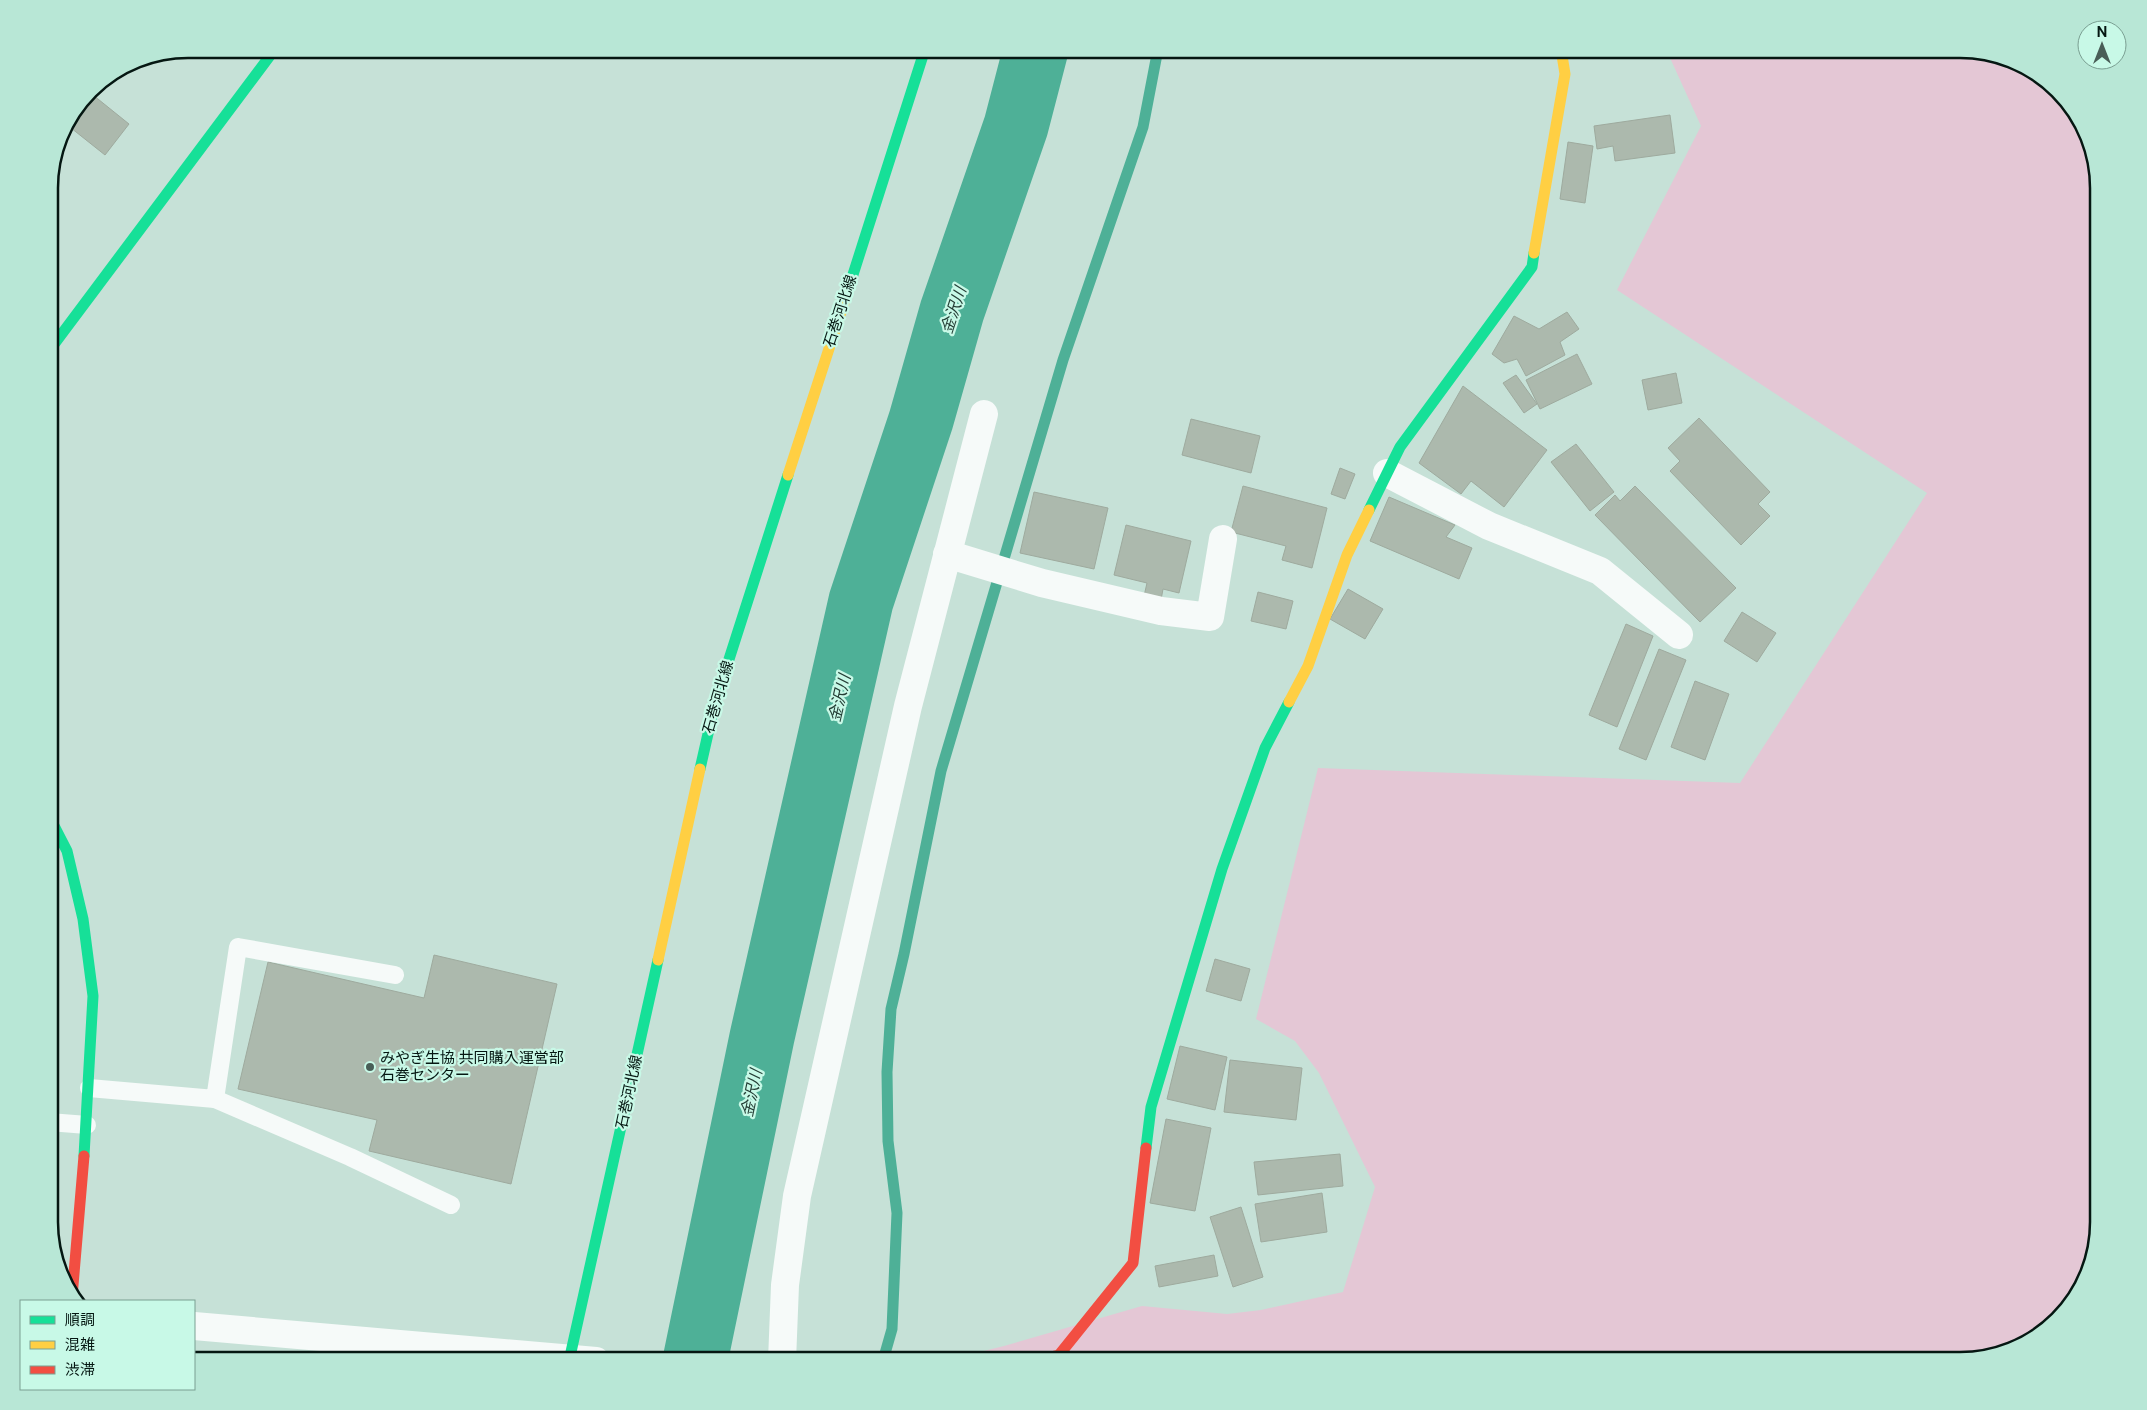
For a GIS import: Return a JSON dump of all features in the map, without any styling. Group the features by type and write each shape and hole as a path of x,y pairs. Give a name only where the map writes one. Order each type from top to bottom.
{"street":[{"path":"58,339 268,58"},
{"name":"石巻河北線","path":"571,1352 715,703 922,58"},
{"path":"1061,1352 1133,1263 1151,1107 1222,869 1265,748 1308,666 1347,555 1400,447 1532,266 1565,74 1562,58"},
{"path":"782,1352 785,1286 797,1196 908,706 956,557 984,414"},
{"path":"1387,473 1489,526 1600,571 1678,635"},
{"path":"956,557 1011,574 1161,611 1210,617 1223,539"},
{"path":"58,834 67,851 83,919 93,996 87,1125 73,1284"},
{"path":"195,1326 473,1352"}],"lane":[{"path":"215,1099 238,947 396,975"},
{"path":"89,1088 215,1099 350,1157 451,1205"},
{"path":"58,1123 87,1125"}],"shaded area":[{"path":"1670,58 1960,58 1994,62 2010,67 2032,79 2068,115 2083,145 2090,187 2090,1223 2083,1265 2068,1295 2039,1326 2010,1343 1994,1348 1960,1352 980,1352 1142,1306 1227,1314 1261,1310 1343,1292 1375,1187 1319,1073 1295,1041 1256,1019 1318,768 1740,783 1927,493 1617,290 1701,126"}],"building":[{"path":"95,97 129,124 105,155 72,129 84,108"},
{"path":"1670,115 1675,153 1615,161 1613,146 1597,149 1594,126"},
{"path":"1568,142 1593,146 1585,203 1560,199"},
{"path":"1567,312 1579,329 1560,342 1565,355 1526,376 1517,359 1504,363 1492,354 1514,316 1539,329"},
{"path":"1577,354 1592,384 1540,409 1526,380"},
{"path":"1676,373 1682,403 1648,410 1642,380"},
{"path":"1516,375 1537,404 1524,413 1503,383"},
{"path":"1463,386 1547,450 1504,507 1471,481 1461,494 1419,463"},
{"path":"1699,418 1770,492 1758,504 1770,516 1741,545 1670,471 1680,461 1668,448"},
{"path":"1191,419 1260,436 1251,473 1182,455"},
{"path":"1576,444 1614,492 1590,511 1551,462"},
{"path":"1340,468 1355,474 1345,499 1331,494"},
{"path":"1243,486 1327,508 1312,568 1282,560 1286,546 1231,532"},
{"path":"1635,486 1736,588 1700,622 1595,515 1615,495 1620,501"},
{"path":"1034,492 1108,508 1094,569 1020,553"},
{"path":"1389,497 1455,525 1446,537 1472,548 1459,579 1370,541"},
{"path":"1126,525 1191,541 1179,593 1163,589 1161,600 1144,596 1147,583 1114,575"},
{"path":"1348,589 1383,609 1365,639 1330,619"},
{"path":"1258,592 1293,601 1286,629 1251,621"},
{"path":"1742,612 1776,633 1757,662 1724,641"},
{"path":"1626,624 1653,636 1617,727 1589,715"},
{"path":"1659,649 1686,660 1646,760 1619,749"},
{"path":"1695,681 1729,694 1705,760 1671,747"},
{"path":"434,955 557,984 511,1184 369,1151 377,1120 238,1089 268,962 424,998"},
{"path":"1215,959 1250,969 1241,1001 1206,991"},
{"path":"1180,1046 1227,1057 1215,1110 1167,1099"},
{"path":"1230,1060 1302,1068 1296,1120 1224,1112"},
{"path":"1166,1119 1211,1128 1195,1211 1150,1203"},
{"path":"1340,1154 1343,1186 1258,1195 1254,1162"},
{"path":"1322,1193 1327,1232 1261,1242 1255,1204"},
{"path":"1241,1207 1263,1277 1233,1287 1210,1217"},
{"path":"1214,1255 1218,1276 1159,1287 1155,1266"}],"waterway":[{"name":"金沢川","path":"697,1352 762,1037 861,601 921,420 952,311 1016,126 1034,58"},
{"path":"885,1352 892,1329 897,1213 888,1141 887,1072 891,1009 941,771 1063,360 1143,127 1156,58"}],"traffic: fast":[{"path":"58,339 268,58"},
{"path":"850,284 922,58"},
{"path":"1369,510 1400,447 1532,267 1534,253"},
{"path":"700,769 715,703 788,475"},
{"path":"1146,1148 1151,1107 1222,869 1265,748 1289,702"},
{"path":"58,834 67,851 83,919 93,996 84,1156"},
{"path":"571,1352 658,960"}],"traffic: slow":[{"path":"1534,253 1565,74 1562,58"},
{"path":"788,475 850,284"},
{"path":"1289,702 1308,666 1347,555 1369,510"},
{"path":"658,960 700,769"}],"traffic: jam":[{"path":"1061,1352 1133,1263 1146,1148"},
{"path":"73,1284 84,1156"}],"place":[{"name":"みやぎ生協 共同購入運営部 石巻センター","path":"370,1067"}]}
